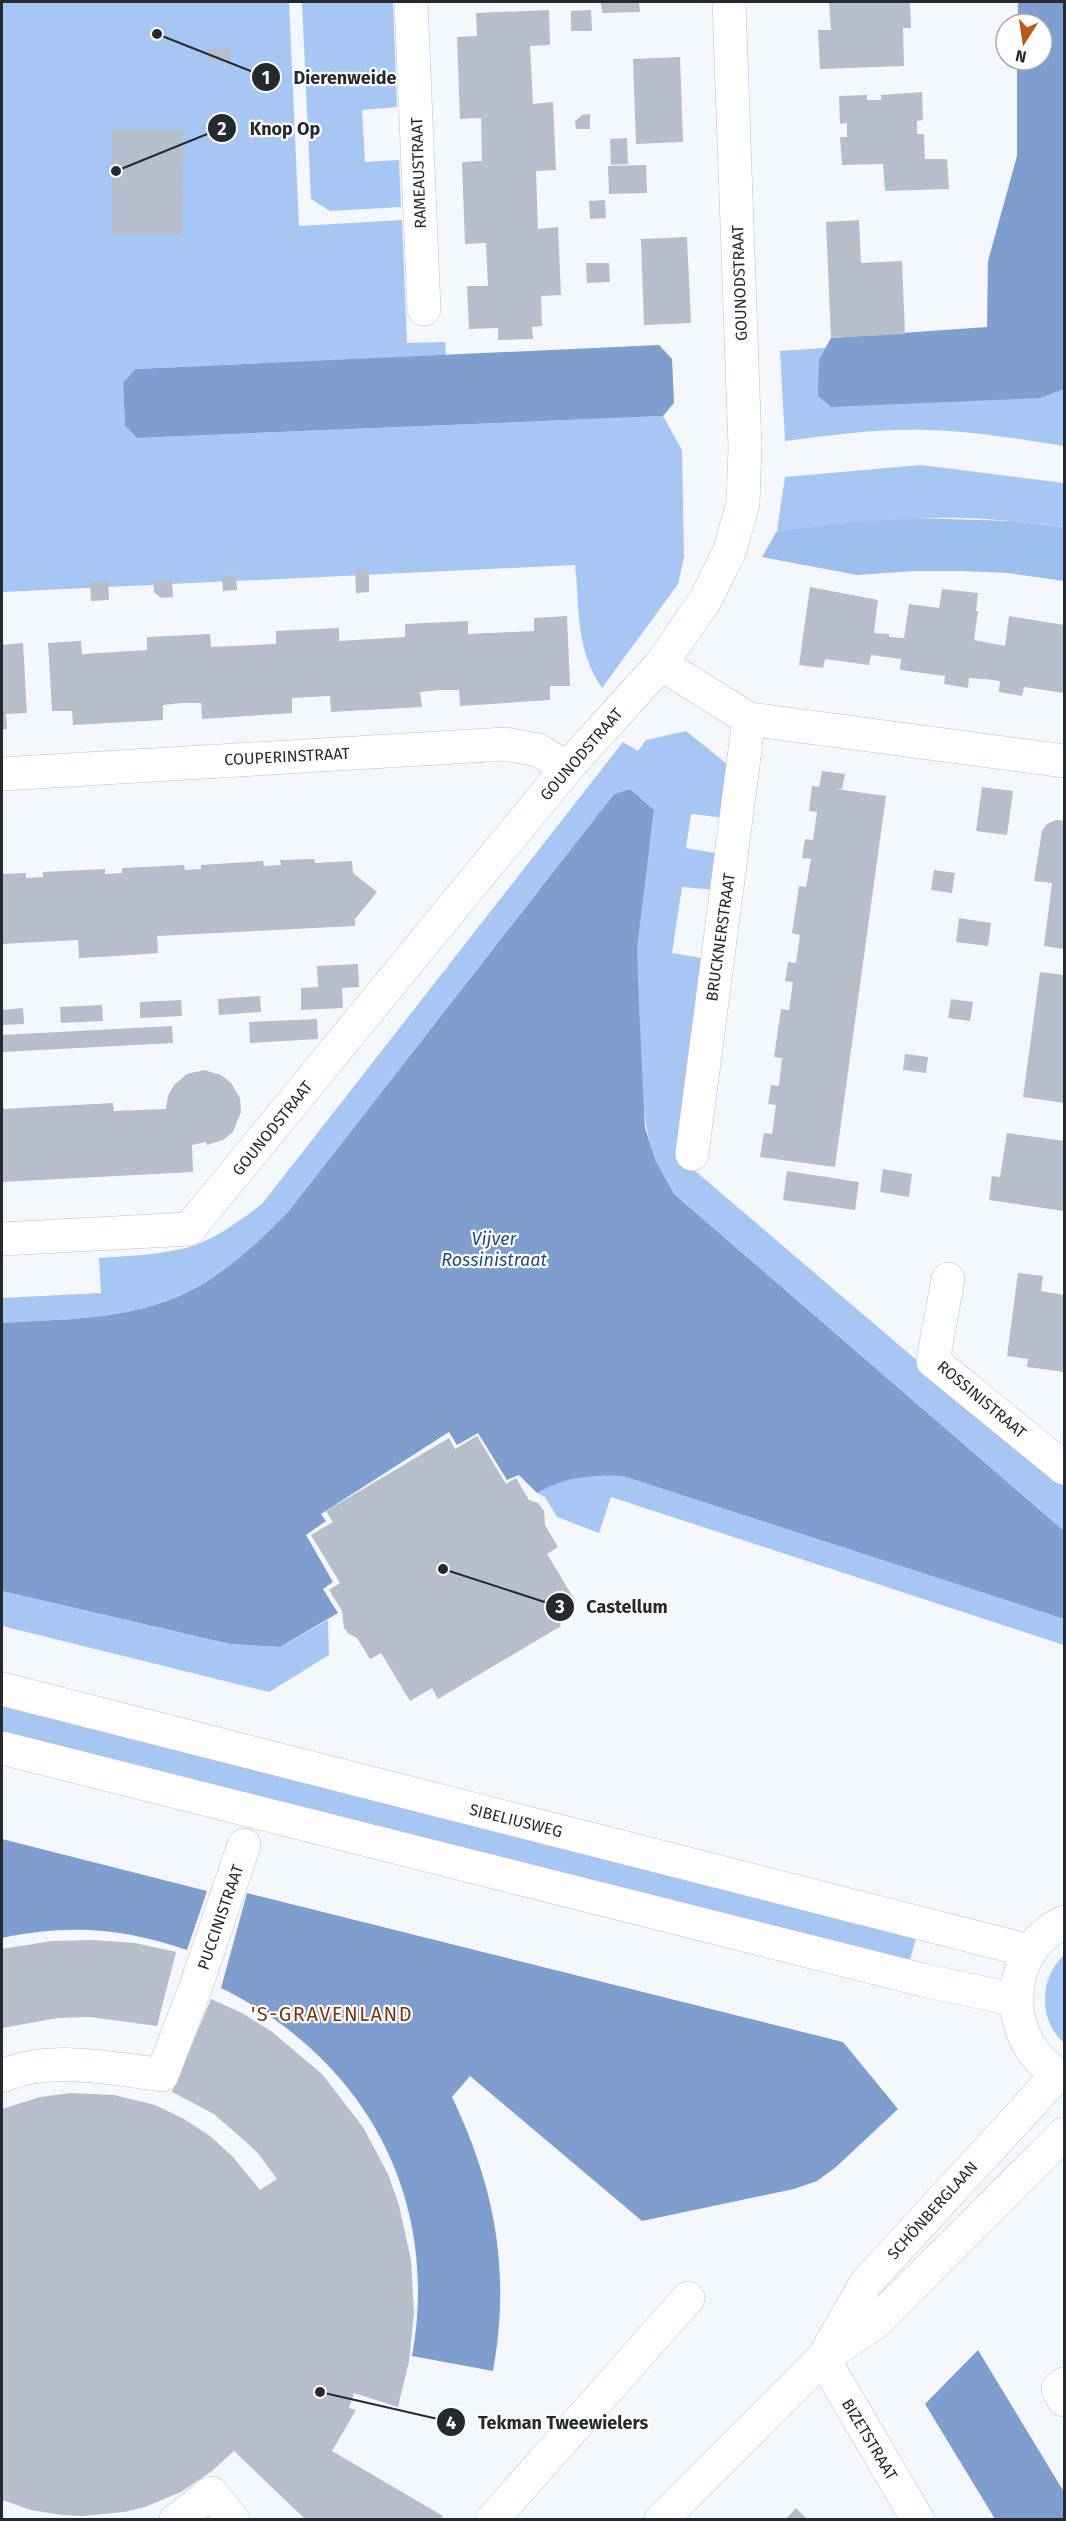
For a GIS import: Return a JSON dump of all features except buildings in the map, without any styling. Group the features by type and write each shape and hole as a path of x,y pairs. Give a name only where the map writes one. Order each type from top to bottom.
{"street":[{"name":"RAMEAUSTRAAT","path":"411,2 424,309"},
{"name":"GOUNODSTRAAT","path":"2,1239 189,1229 567,768 661,664 706,599 730,550 743,503 745,447 729,2"},
{"path":"661,664 749,719 1065,761"},
{"name":"BRUCKNERSTRAAT","path":"692,1154 749,719"},
{"name":"COUPERINSTRAAT","path":"2,774 505,744 538,750 567,768"},
{"name":"ROSSINISTRAAT","path":"948,1279 933,1361 1065,1468"},
{"name":"SIBELIUSWEG","path":"2,1689 1030,1951"},
{"path":"2,1748 923,1980 1016,2000"},
{"name":"PUCCINISTRAAT","path":"2,2076 18,2068 88,2064 162,2074 195,1989 244,1845"},
{"path":"1061,2075 1041,2061 1029,2046 1021,2029 1016,2000 1021,1968 1030,1951 1055,1926 1065,1922"},
{"name":"SCHÖNBERGLAAN","path":"824,2358 866,2283 1061,2075"},
{"name":"SCHÖNBERGLAAN","path":"661,2520 824,2358 875,2323 1065,2134"},
{"path":"492,2520 688,2298"},
{"name":"BIZETSTRAAT","path":"824,2358 918,2520"},
{"path":"176,2520 211,2493 233,2520"}],"shaded area":[{"path":"2,2 289,2 299,226 402,220 407,343 445,342 446,355 135,369 123,383 125,426 137,438 663,416 682,450 684,557 678,584 602,688 593,673 583,643 575,565 2,592"},
{"path":"302,2 393,2 397,107 362,110 365,162 399,160 401,207 330,211 311,199"},
{"path":"825,348 819,359 1041,398 1064,389 1064,446 979,434 909,430 785,441 780,351"},
{"path":"921,465 1064,483 1064,527 989,519 917,518 777,531 785,477"},
{"path":"913,518 1012,521 1064,527 1064,581 1008,573 961,571 857,575 762,557 777,531 852,522"},
{"path":"686,731 732,768 726,818 691,814 686,848 721,854 717,890 682,887 672,953 707,959 680,1158 1064,1486 1064,1531 674,1194 664,1179 656,1163 647,1130 636,988 637,946 654,810 630,789 614,794 288,1212 254,1248 200,1286 158,1304 127,1312 91,1317 2,1323 2,1298 101,1293 99,1258 143,1255 197,1245 226,1229 262,1204 623,742 638,751 646,740"},
{"path":"585,1475 623,1476 1064,1619 1064,1645 611,1497 599,1533 557,1517 545,1497 537,1493 553,1483"},
{"path":"2,1591 230,1644 280,1647 328,1620 329,1655 269,1692 2,1626"},
{"path":"2,1704 917,1934 909,1964 2,1734"},
{"path":"1064,1955 1064,2043 1050,2023 1045,1999 1050,1975"}],"water":[{"path":"1018,2 1064,2 1064,389 1041,398 831,407 818,396 819,359 831,338 987,327 988,261 1017,156 1017,72 1054,72 1054,12 1018,12"},
{"path":"659,345 672,359 674,403 663,416 137,438 125,426 123,383 135,369"},
{"name":"Vijver Rossinistraat","path":"630,789 654,810 637,948 645,1128 656,1162 674,1194 1064,1531 1064,1619 623,1476 579,1478 558,1483 537,1493 519,1475 507,1480 478,1433 457,1445 449,1432 321,1514 326,1521 306,1535 333,1582 323,1589 338,1613 280,1647 230,1644 2,1591 2,1323 91,1317 127,1312 165,1302 205,1283 257,1243 288,1212 614,794"},
{"path":"2,1839 207,1891 187,1950 140,1937 95,1930 50,1931 2,1938"},
{"path":"247,1893 843,2042 898,2109 836,2167 817,2181 794,2189 642,2221 470,2076 452,2097 479,2164 489,2197 495,2230 500,2299 493,2371 412,2356 418,2297 414,2241 402,2188 381,2139 352,2093 315,2053 271,2017 221,1988"},
{"path":"978,2350 1064,2492 1064,2519 995,2519 925,2404"}],"place":[{"name":"Dierenweide","path":"157,34"},
{"name":"Knop Op","path":"116,171"},
{"name":"Castellum","path":"443,1569"},
{"name":"Tekman Tweewielers","path":"320,2392"}],"district":[{"name":"'S-GRAVENLAND","path":"332,2014"}]}
